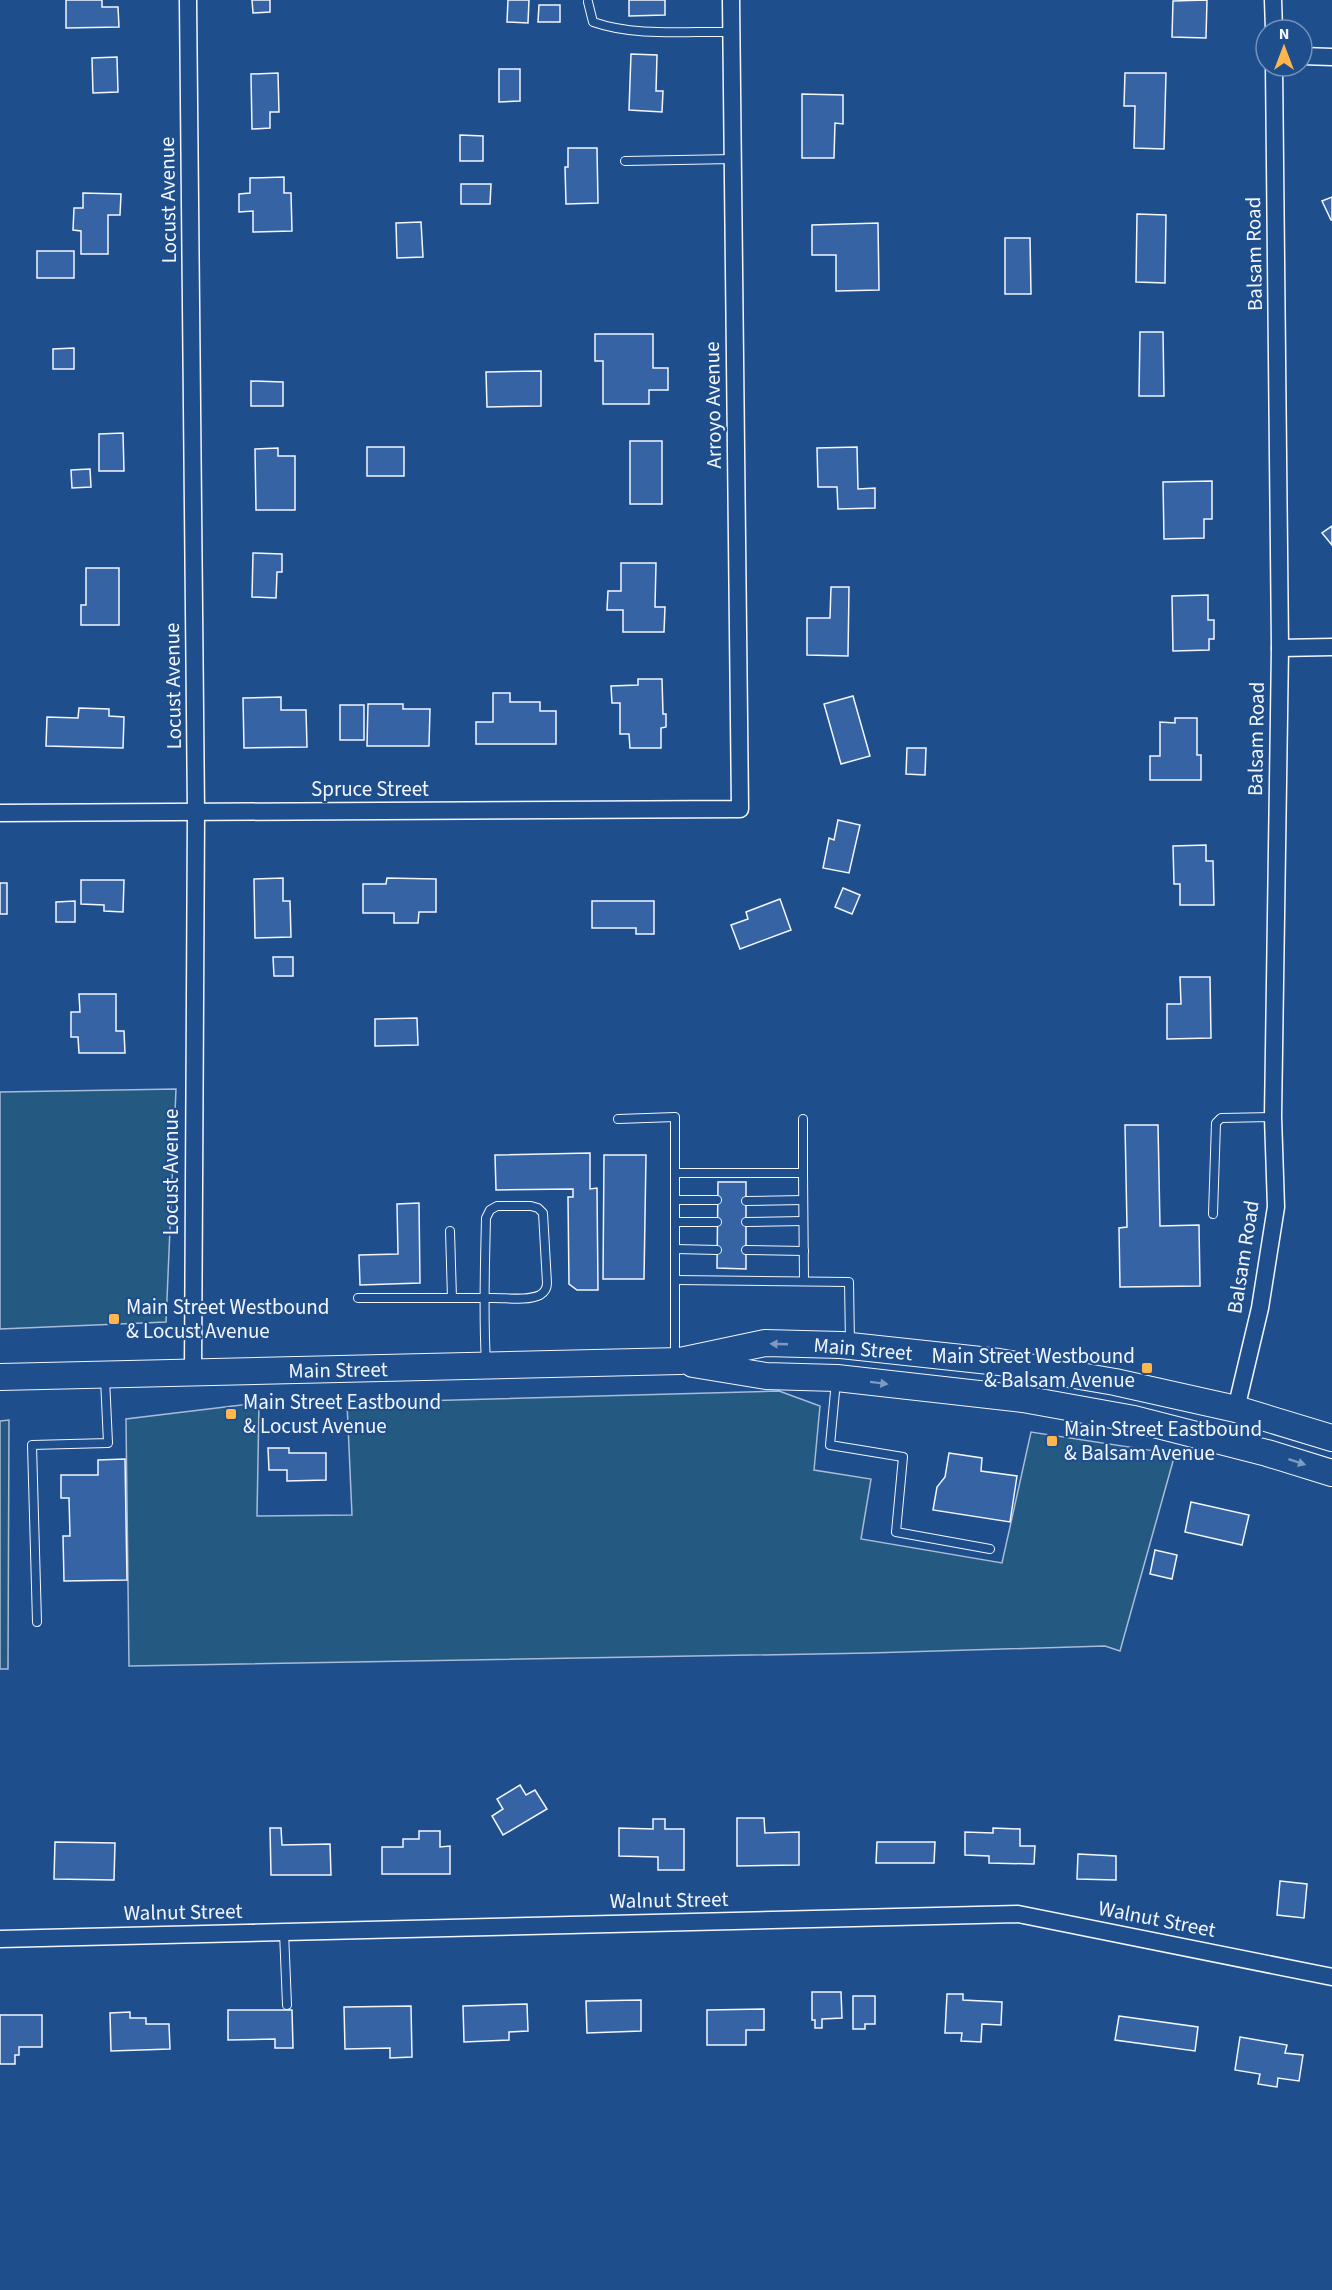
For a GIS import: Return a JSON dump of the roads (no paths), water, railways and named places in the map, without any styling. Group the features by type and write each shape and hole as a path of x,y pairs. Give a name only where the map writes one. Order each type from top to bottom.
{"main road":[{"name":"Main Street","path":"0,1377 675,1361 765,1343 850,1346 999,1362 1115,1382 1236,1409 1332,1438"},
{"name":"Main Street","path":"675,1361 766,1376 837,1378 1023,1399 1134,1419 1267,1453 1332,1473"},
{"path":"1023,1399 1078,1398 1207,1418 1222,1416 1236,1409"}],"street":[{"name":"Locust Avenue","path":"188,0 196,813 193,1372"},
{"name":"Arroyo Avenue","path":"731,0 740,809"},
{"path":"1273,0 1274,18"},
{"path":"1314,56 1332,57"},
{"name":"Balsam Road","path":"1236,1409 1260,1308 1276,1207 1273,1117 1281,648 1274,78"},
{"path":"1281,648 1332,647"},
{"name":"Spruce Street","path":"0,813 740,809"},
{"name":"Walnut Street","path":"0,1939 1018,1914 1332,1977"}],"lane":[{"path":"588,2 593,22 611,28 645,31 732,32"},
{"path":"626,161 733,159"},
{"path":"618,1119 675,1117 675,1361"},
{"path":"1213,1214 1216,1123 1221,1118 1273,1117"},
{"path":"803,1119 804,1281"},
{"path":"676,1173 803,1173"},
{"path":"676,1200 717,1200"},
{"path":"746,1201 803,1200"},
{"path":"358,1298 452,1298 485,1298 529,1298 541,1294 546,1289 545,1224 543,1213 537,1208 497,1206 490,1210 486,1218 485,1298 483,1326 486,1365"},
{"path":"746,1222 803,1221"},
{"path":"676,1222 717,1222"},
{"path":"450,1231 452,1298"},
{"path":"676,1249 717,1250"},
{"path":"746,1250 804,1251"},
{"path":"676,1280 849,1282 850,1346"},
{"path":"37,1622 32,1445 108,1443 105,1374"},
{"path":"837,1378 830,1445 903,1457 896,1532 990,1549"},
{"path":"284,1932 286,2005"}],"place":[{"name":"Main Street Westbound & Locust Avenue","path":"114,1319"},
{"name":"Main Street Westbound & Balsam Avenue","path":"1147,1368"},
{"name":"Main Street Eastbound & Locust Avenue","path":"231,1414"},
{"name":"Main Street Eastbound & Balsam Avenue","path":"1052,1441"}]}
